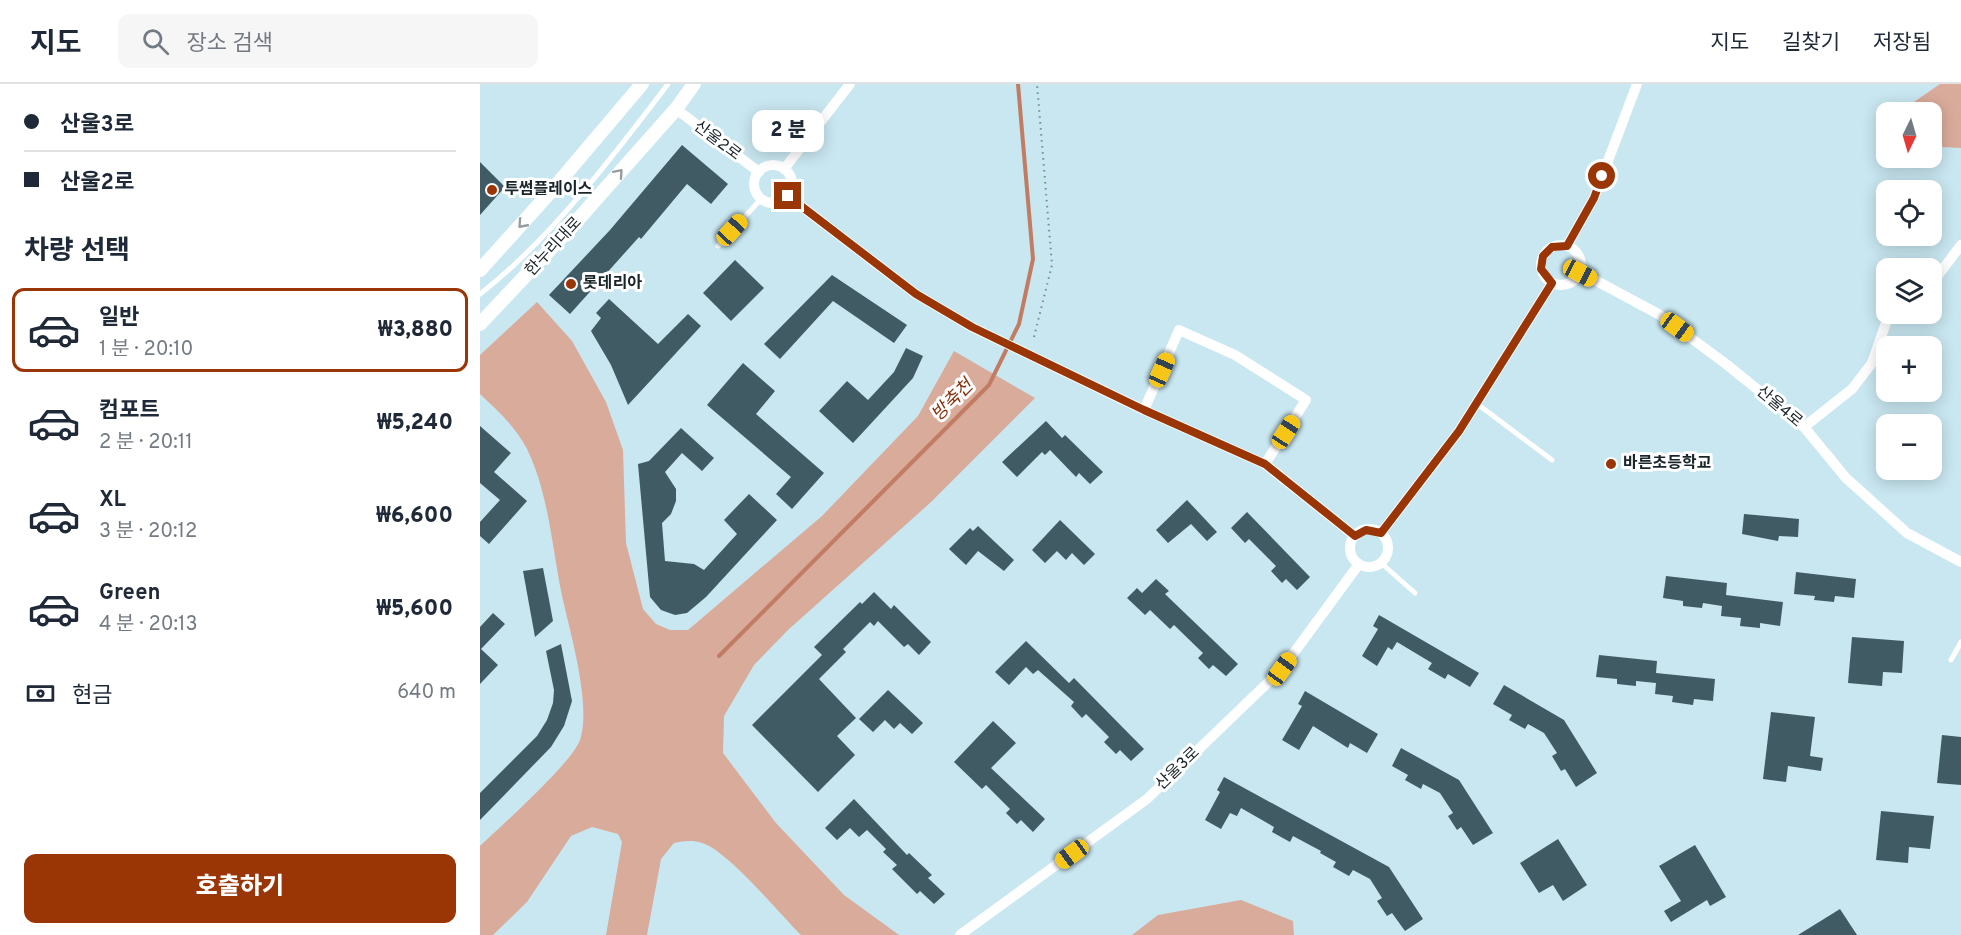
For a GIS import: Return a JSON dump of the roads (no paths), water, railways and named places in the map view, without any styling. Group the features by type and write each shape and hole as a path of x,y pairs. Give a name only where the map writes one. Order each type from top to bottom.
{"street":[{"path":"480,270 553,189 642,84"},
{"name":"한누리대로","path":"480,324 574,225 676,109 694,84"},
{"path":"784,169 850,84"},
{"path":"1567,246 1594,198 1637,84"},
{"name":"산울2로","path":"676,109 759,172"},
{"path":"770,165 784,169 792,183 788,196 773,203 761,199 754,188 759,172 770,165"},
{"path":"788,196 916,294 972,327 1050,365 1265,464 1355,536"},
{"path":"1942,270 1961,244"},
{"path":"1567,246 1580,257 1580,273 1567,285 1552,283 1541,269 1543,256 1552,247 1567,246"},
{"name":"산울4로","path":"1580,273 1660,315 1804,427 1846,478 1907,533 1961,562"},
{"path":"1381,533 1459,431 1552,283"},
{"path":"1804,427 1852,389 1872,363 1886,324"},
{"path":"1144,410 1179,330 1198,338 1234,355 1306,400 1265,464"},
{"path":"1366,530 1381,533 1388,547 1382,563 1370,567 1359,564 1350,548 1355,536 1366,530"},
{"name":"산울3로","path":"960,935 1147,799 1282,669 1359,564"}],"lane":[{"path":"480,294 508,272 563,212 668,84"},
{"path":"718,246 761,199"},
{"path":"1476,403 1552,460"},
{"path":"1382,563 1415,593"},
{"path":"1951,660 1961,642"}],"waterway":[{"name":"방축천","path":"719,656 989,385 1019,324 1033,259 1018,84"}],"place":[{"name":"투썸플레이스","path":"492,190"},
{"name":"롯데리아","path":"571,284"},
{"name":"바른초등학교","path":"1611,464"}]}
